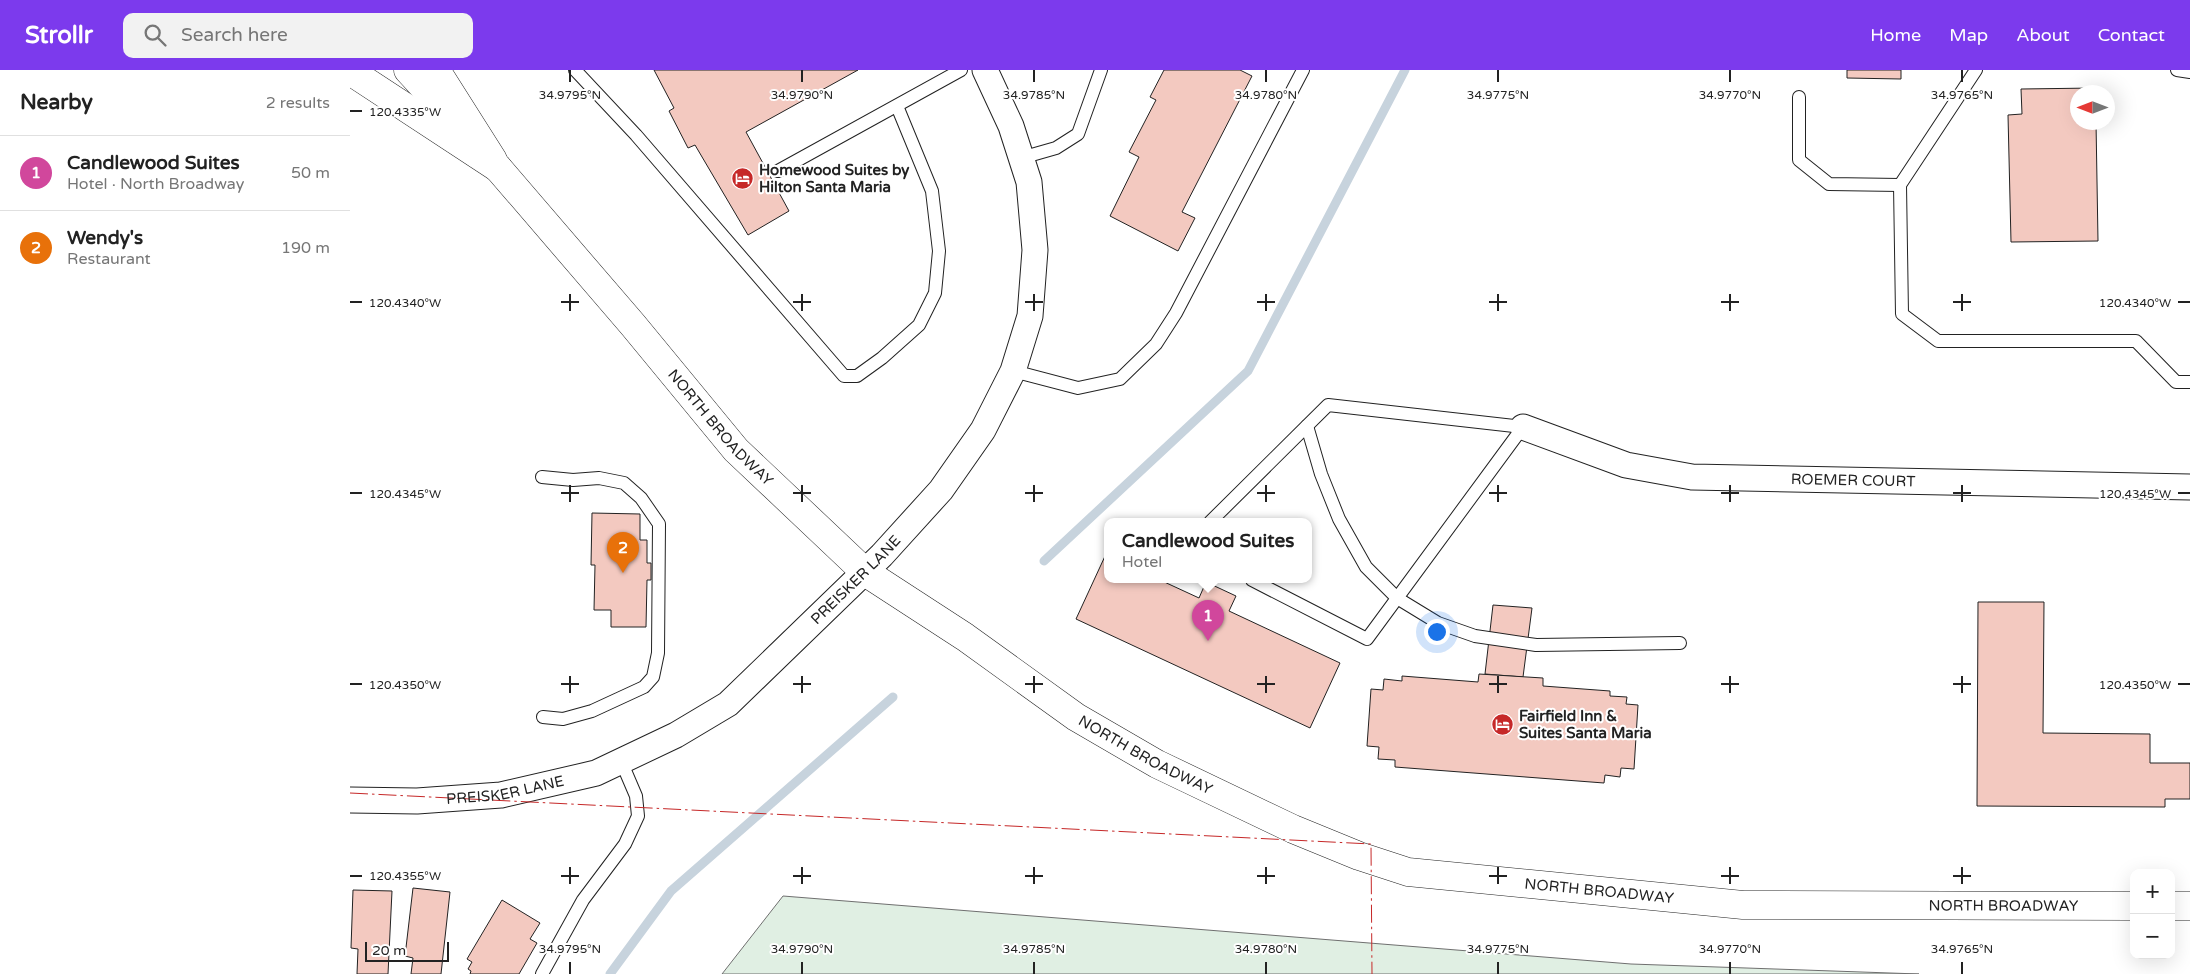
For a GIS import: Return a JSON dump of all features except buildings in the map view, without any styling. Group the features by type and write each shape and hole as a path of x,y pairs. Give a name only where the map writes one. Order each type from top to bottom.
{"main road":[{"name":"NORTH BROADWAY","path":"408,70 498,168 633,325 736,450 865,572 965,637 1076,717 1157,764 1293,829 1359,856 1408,872 1743,905 2130,906"},
{"path":"436,70 498,168"},
{"path":"350,71 498,168"},
{"path":"2175,906 2190,906"}],"street":[{"name":"PREISKER LANE","path":"350,800 417,801 501,794 596,773 676,735 728,704 865,572 941,490 983,430 1014,371 1030,316 1035,250 1029,182 1011,126 984,70"},
{"name":"ROEMER COURT","path":"1523,427 1626,465 1692,477 2190,487"}],"lane":[{"path":"575,70 642,142 844,376 857,376 882,358 919,325 935,293 939,251 932,190 896,106"},
{"path":"778,171 961,70"},
{"path":"1021,158 1056,148 1078,134 1101,70"},
{"path":"1014,371 1078,388 1120,379 1156,344 1176,313 1302,70"},
{"path":"1976,70 1900,185 1902,314 1938,341 2136,341 2176,382 2190,382"},
{"path":"2177,70 2190,72"},
{"path":"1799,97 1799,160 1830,184 1900,185"},
{"path":"1214,518 1328,405 1523,427 1367,639 1258,583"},
{"path":"1307,426 1321,474 1339,519 1366,567 1397,598 1438,623 1475,636 1536,645 1680,643"},
{"path":"542,477 572,480 600,478 624,483 641,498 659,524 658,653 653,677 644,687 592,711 563,719 543,717"},
{"path":"542,974 583,900 625,844 638,816 636,796 621,760"}],"green space":[{"path":"783,896 1631,964 1919,974 722,974"}],"waterway":[{"path":"1044,561 1248,371 1405,70"},
{"path":"610,974 671,891 893,697"}],"power":[{"path":"350,793 1371,844 1372,974"}],"place":[{"name":"Homewood Suites by Hilton Santa Maria","path":"743,179"},
{"name":"Wendy's","path":"623,573"},
{"name":"Candlewood Suites","path":"1208,641"},
{"name":"Fairfield Inn & Suites Santa Maria","path":"1503,725"}]}
